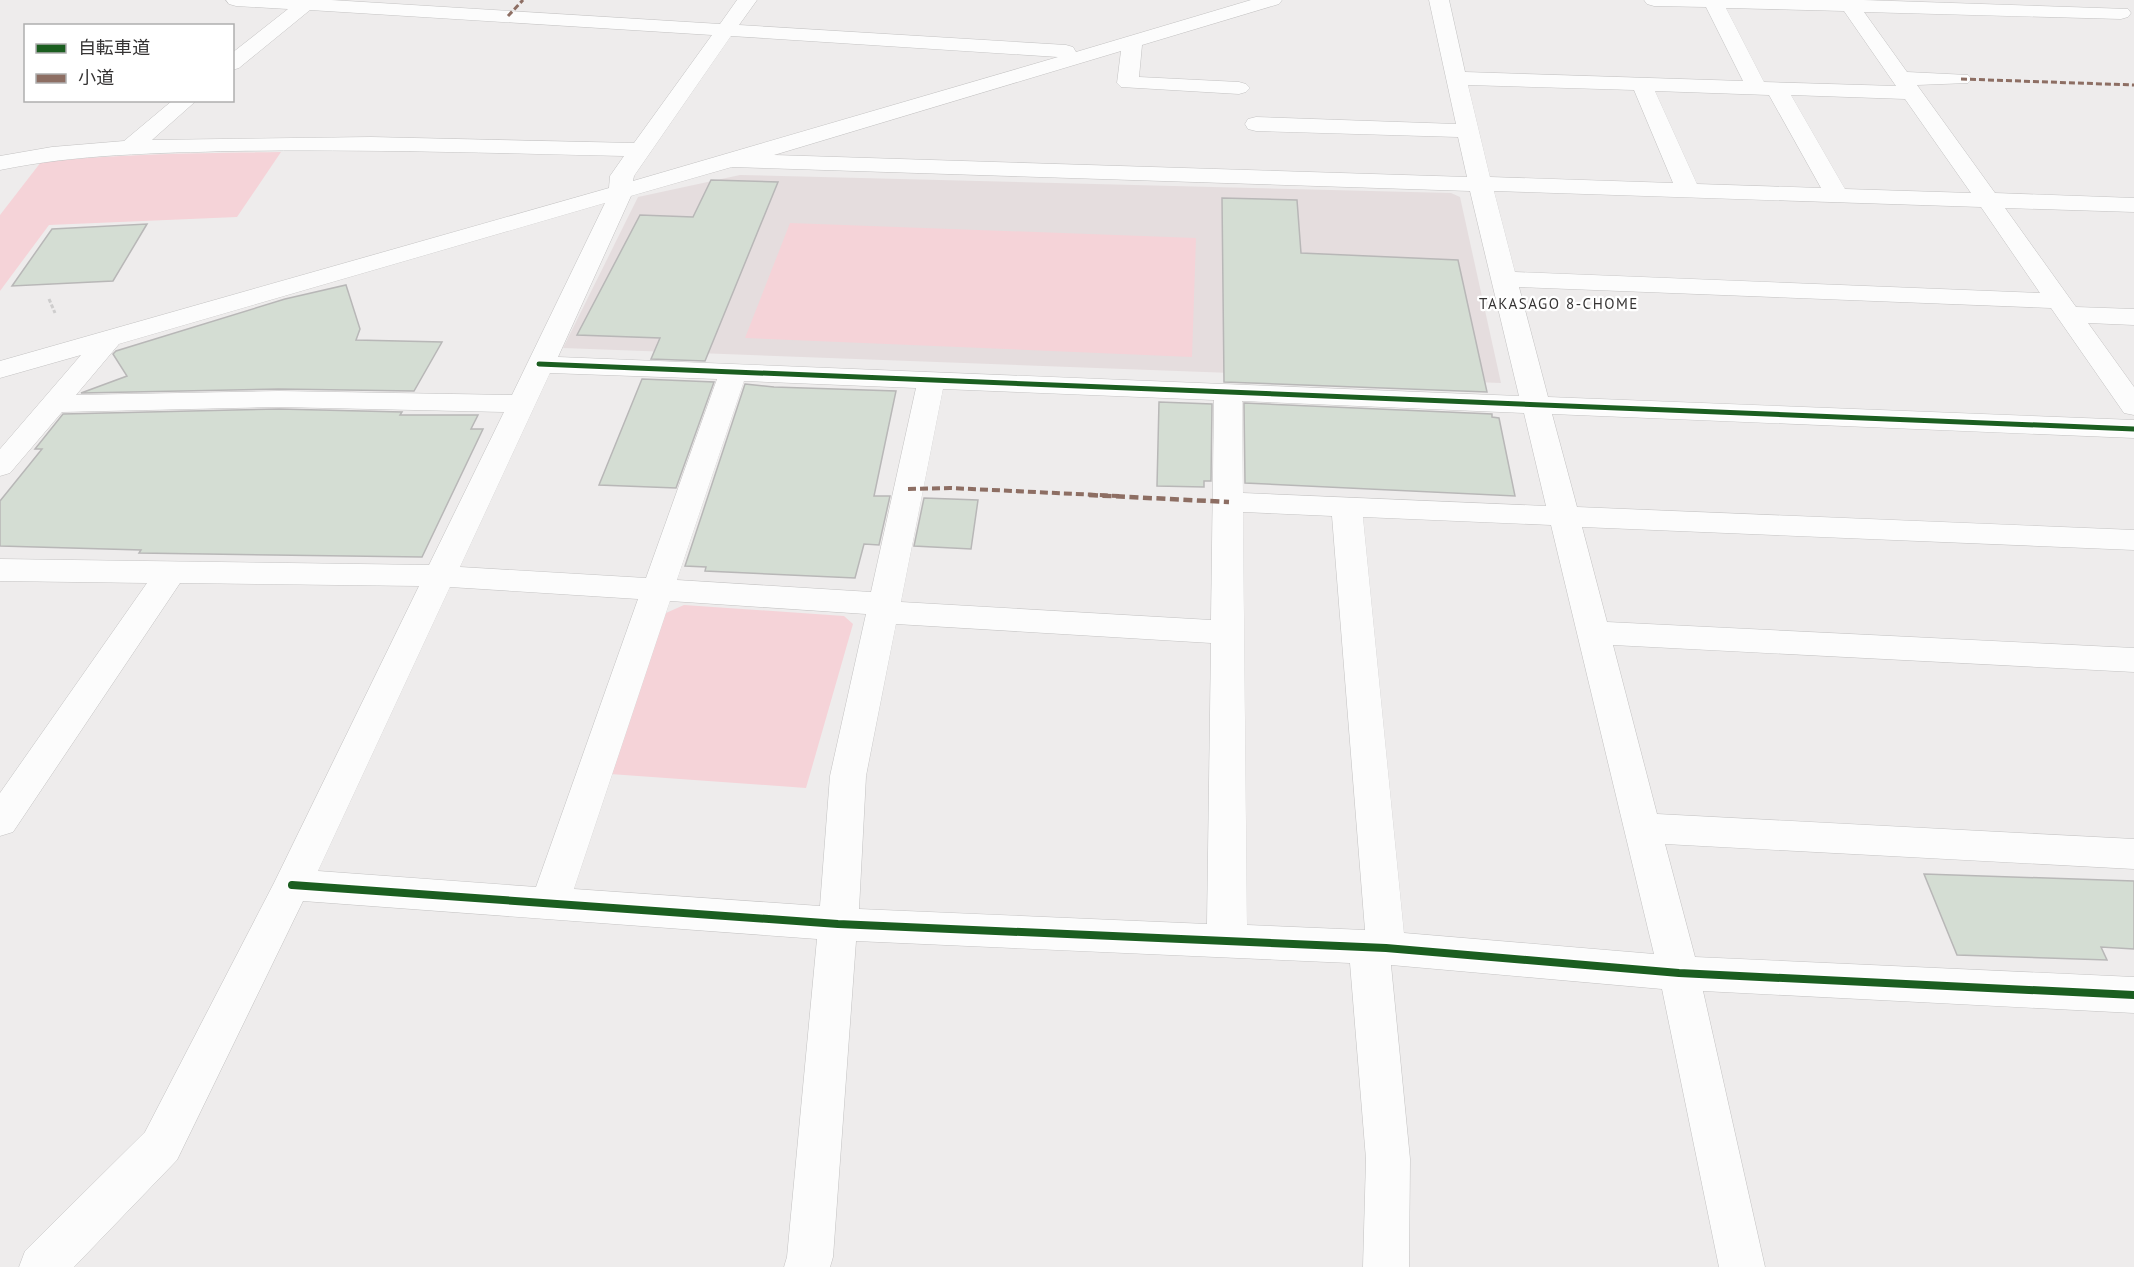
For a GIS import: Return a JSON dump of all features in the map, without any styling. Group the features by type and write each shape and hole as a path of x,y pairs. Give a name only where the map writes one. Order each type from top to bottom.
{"street":[{"path":"236,0 308,2 1089,53"},
{"path":"42,1267 161,1146 292,885 618,202 622,176 747,0"},
{"path":"0,370 731,160 1272,0"},
{"path":"1439,0 1480,184 1679,973 1742,1267"},
{"path":"1654,0 1849,3 2127,17"},
{"path":"2103,0 2127,17"},
{"path":"234,62 308,2"},
{"path":"1713,2 1837,196"},
{"path":"1849,3 2134,407"},
{"path":"1187,4 1216,17"},
{"path":"1132,41 1128,83 1239,88"},
{"path":"1456,78 1767,88 1908,85 1961,79"},
{"path":"1642,84 1688,191"},
{"path":"130,147 185,102"},
{"path":"1256,124 1468,131"},
{"path":"0,163 33,155 74,150 289,143 641,150"},
{"path":"731,160 2134,205"},
{"path":"1505,279 2063,308 2134,317"},
{"path":"0,467 110,338"},
{"path":"539,364 2134,429"},
{"path":"550,902 733,372"},
{"path":"807,1267 810,1257 838,924 848,776 931,381"},
{"path":"1227,942 1228,392"},
{"path":"54,404 279,399 520,404"},
{"path":"1229,502 1564,518 2134,540"},
{"path":"1347,508 1378,948 1388,1159 1386,1267"},
{"path":"0,570 438,576 1226,632"},
{"path":"0,822 170,573"},
{"path":"1594,633 2134,660"},
{"path":"1642,828 2134,854"},
{"path":"292,885 838,924 1378,948 1679,973 2134,995"}],"shaded area":[{"path":"281,152 237,217 49,225 0,291 0,215 41,162 191,153"},
{"path":"740,175 1451,193 1460,197 1501,383 563,348 638,197"},
{"path":"790,223 1196,238 1192,357 745,338"},
{"path":"684,605 844,616 853,624 806,788 610,774 666,613"}],"building":[{"path":"711,180 778,182 705,361 651,359 660,338 577,335 640,215 693,217"},
{"path":"1222,198 1297,200 1301,253 1458,260 1487,392 1224,382"},
{"path":"147,224 113,281 12,286 52,229"},
{"path":"346,285 360,329 356,340 442,342 414,391 279,389 81,393 127,376 113,354 116,351 285,299"},
{"path":"642,379 714,382 676,488 599,485"},
{"path":"745,384 896,391 874,496 890,496 879,545 864,544 855,578 705,571 706,567 685,566"},
{"path":"1159,402 1212,404 1211,481 1204,481 1204,487 1157,486"},
{"path":"1244,403 1492,414 1492,417 1499,418 1515,496 1245,483"},
{"path":"279,409 402,412 400,415 478,415 471,429 483,429 422,557 139,553 141,550 0,546 0,501 42,449 35,449 63,414"},
{"path":"924,498 978,500 971,549 914,546"},
{"path":"1924,874 2134,881 2134,949 2101,947 2107,960 1957,955"}],"marked path":[{"path":"508,16 523,0"},
{"path":"1961,79 2134,85"},
{"path":"908,489 950,488 1229,502"}],"cycle path":[{"path":"539,364 2134,429"},
{"path":"292,885 838,924 1386,948 1679,973 2134,995"}],"district":[{"name":"TAKASAGO 8-CHOME","path":"1559,304"}]}
